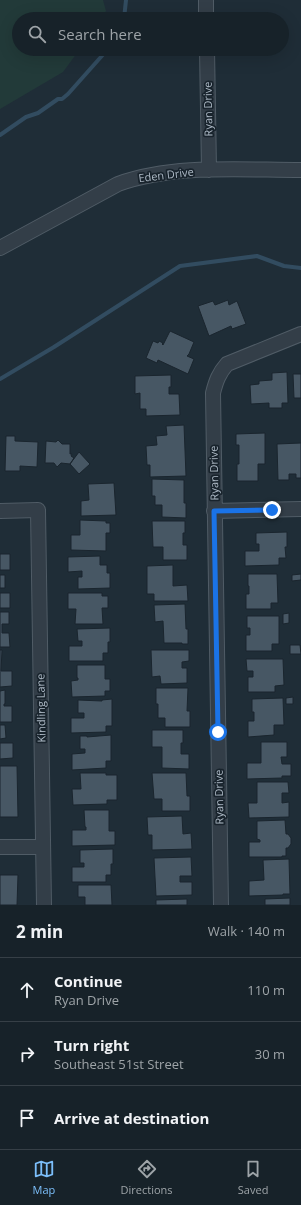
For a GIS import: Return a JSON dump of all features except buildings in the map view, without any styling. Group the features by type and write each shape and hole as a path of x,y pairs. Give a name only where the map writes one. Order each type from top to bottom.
{"street":[{"path":"206,0 206,12"},
{"name":"Ryan Drive","path":"206,56 209,170"},
{"name":"Eden Drive","path":"0,248 118,184 136,178 157,174 209,170 301,170"},
{"name":"Ryan Drive","path":"220,905 213,393 220,371 227,364 301,334"},
{"path":"214,511 301,509"},
{"name":"Kindling Lane","path":"0,511 38,510 44,905"},
{"path":"0,847 43,847"}],"green space":[{"path":"0,0 103,0 105,12 12,12 12,56 75,56 63,72 0,109"}],"waterway":[{"path":"125,12 126,0"},
{"path":"0,135 26,117 38,113 58,99 62,99 102,56"},
{"path":"0,379 54,347 180,266 257,256 284,266 301,268"}],"route":[{"path":"218,732 214,511 272,510"}]}
